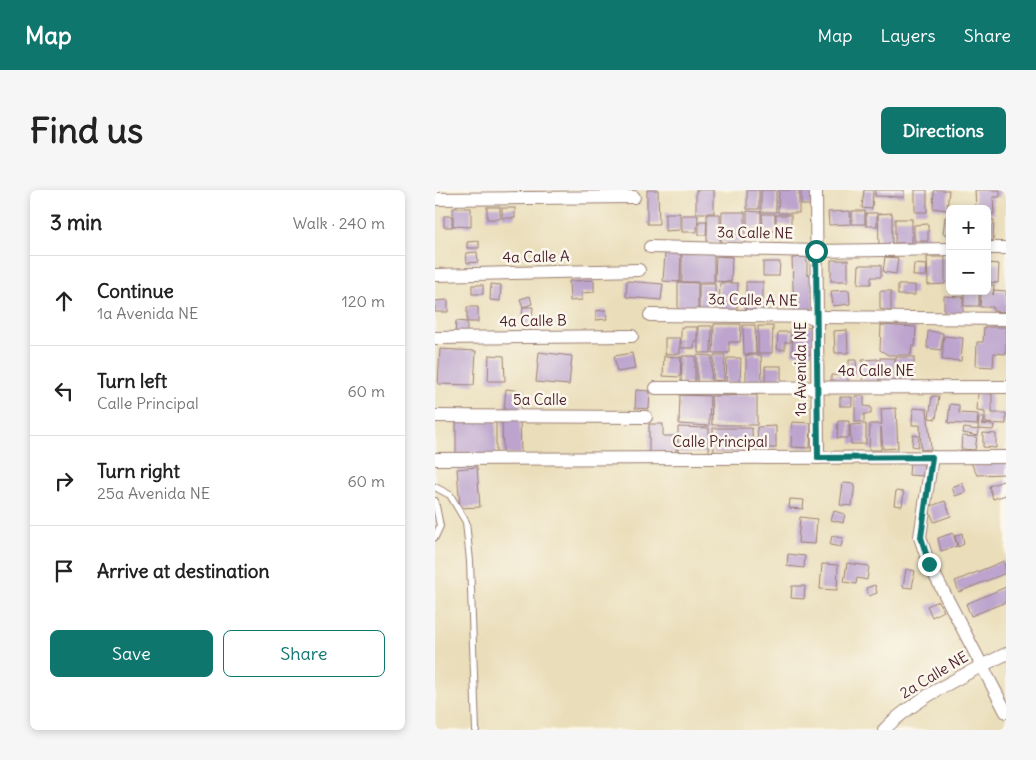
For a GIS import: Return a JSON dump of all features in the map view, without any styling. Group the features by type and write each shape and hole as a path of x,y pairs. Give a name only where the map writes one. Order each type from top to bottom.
{"street":[{"name":"1a Avenida NE","path":"816,190 818,458"},
{"path":"435,199 634,197"},
{"name":"3a Calle NE","path":"650,247 816,251 946,249"},
{"path":"991,248 1006,248"},
{"name":"4a Calle A","path":"435,275 639,270"},
{"name":"3a Calle A NE","path":"651,315 1006,319"},
{"name":"4a Calle B","path":"435,338 632,336"},
{"name":"4a Calle NE","path":"656,388 1006,387"},
{"name":"5a Calle","path":"435,416 645,417"},
{"path":"932,457 921,537 929,564 1006,712"},
{"name":"Calle Principal","path":"435,459 1006,457"},
{"name":"2a Calle NE","path":"884,730 898,715 981,666 1006,654"}],"lane":[{"path":"435,487 450,495 466,522 470,561 476,730"},
{"path":"435,501 440,526 435,537"}],"building":[{"path":"647,190 658,190 659,224 647,224"},
{"path":"696,190 714,190 714,213 696,213"},
{"path":"747,190 759,190 759,209 747,209"},
{"path":"761,190 776,190 776,212 761,212"},
{"path":"779,190 799,190 799,213 778,213"},
{"path":"801,190 812,190 813,205 801,205"},
{"path":"864,190 873,190 872,209 862,208"},
{"path":"875,190 904,190 904,197 875,196"},
{"path":"915,190 927,190 927,212 915,212"},
{"path":"934,190 949,190 946,210 933,208"},
{"path":"975,190 1000,190 1000,197 993,197 994,214 991,214 991,205 976,205"},
{"path":"487,207 500,207 500,219 487,219"},
{"path":"453,208 471,208 471,227 453,226"},
{"path":"502,208 515,208 515,218 502,218"},
{"path":"747,211 761,212 761,228 747,228"},
{"path":"850,211 851,224 829,225 828,212"},
{"path":"852,211 865,211 865,224 852,224"},
{"path":"722,212 745,212 745,243 721,243"},
{"path":"665,213 680,213 680,230 665,231"},
{"path":"866,213 877,213 877,226 866,226"},
{"path":"892,213 892,243 879,244 878,214"},
{"path":"707,214 720,214 720,243 707,242"},
{"path":"762,214 775,214 775,231 763,231"},
{"path":"682,215 698,215 697,232 682,232"},
{"path":"776,215 791,215 791,225 776,225"},
{"path":"444,216 452,216 452,227 444,227"},
{"path":"945,217 946,217 946,234 943,234"},
{"path":"895,219 912,219 912,243 895,243"},
{"path":"991,220 994,220 993,241 991,241"},
{"path":"699,221 707,221 706,235 699,235"},
{"path":"928,224 928,241 914,241 914,225"},
{"path":"479,241 479,248 467,248 467,242"},
{"path":"477,252 478,262 467,263 466,253"},
{"path":"665,253 681,254 680,282 663,281"},
{"path":"682,254 714,254 714,282 682,282"},
{"path":"716,256 732,257 731,282 715,281"},
{"path":"807,257 807,274 812,276 813,313 794,314 792,258"},
{"path":"885,257 898,258 896,274 883,272"},
{"path":"927,257 945,257 945,284 928,285"},
{"path":"831,260 848,260 848,281 831,281"},
{"path":"763,262 780,262 779,276 763,276"},
{"path":"991,263 999,264 998,283 991,282"},
{"path":"914,264 927,265 926,276 913,276"},
{"path":"859,265 881,265 881,277 871,277 871,284 858,284"},
{"path":"594,280 594,292 582,293 582,300 570,301 569,281"},
{"path":"627,281 663,284 661,300 626,297"},
{"path":"678,282 698,283 698,310 678,310"},
{"path":"746,282 763,282 763,313 746,313"},
{"path":"720,283 738,283 737,311 719,310"},
{"path":"491,284 501,285 500,301 490,300"},
{"path":"699,284 715,284 715,310 699,310"},
{"path":"472,285 483,285 483,294 472,294"},
{"path":"898,285 915,285 915,295 898,295"},
{"path":"991,285 994,285 993,295 994,290 1006,291 1006,312 993,311 993,307 980,307 981,295 991,295"},
{"path":"849,290 850,304 833,306 831,291"},
{"path":"880,291 891,291 891,311 880,309"},
{"path":"964,295 979,295 979,306 964,306"},
{"path":"530,296 532,304 523,307 520,299"},
{"path":"944,296 963,297 963,314 944,314"},
{"path":"448,300 448,312 435,312 435,301"},
{"path":"467,307 478,307 478,322 467,322"},
{"path":"523,307 533,307 531,326 521,325"},
{"path":"606,310 607,319 596,320 596,311"},
{"path":"456,321 467,322 467,337 455,337"},
{"path":"714,324 741,324 740,342 729,342 729,353 713,353"},
{"path":"743,325 755,325 756,354 744,354"},
{"path":"881,325 916,327 915,347 912,346 911,355 888,355 880,350"},
{"path":"698,326 712,326 711,353 698,353"},
{"path":"758,326 773,326 772,353 758,353"},
{"path":"793,326 813,327 812,354 792,354"},
{"path":"681,327 697,327 697,342 694,341 694,348 681,348"},
{"path":"984,327 1006,327 1006,354 994,353 993,367 976,366 977,342 983,342"},
{"path":"847,330 848,353 835,353 834,331"},
{"path":"928,331 943,333 941,350 927,348"},
{"path":"778,332 791,332 791,342 785,342 785,350 777,349"},
{"path":"944,336 963,338 961,361 942,360"},
{"path":"665,338 680,338 680,354 665,354"},
{"path":"440,349 476,351 474,385 438,384"},
{"path":"539,352 572,356 569,385 536,382"},
{"path":"632,353 635,369 617,372 614,356"},
{"path":"489,355 504,356 505,381 488,381"},
{"path":"697,355 712,356 711,382 697,382"},
{"path":"714,355 725,355 724,381 713,380"},
{"path":"746,355 761,355 762,382 746,383"},
{"path":"664,356 681,357 680,377 663,376"},
{"path":"682,356 695,356 695,384 681,384"},
{"path":"896,357 914,357 914,382 896,382"},
{"path":"727,358 741,358 740,383 726,383"},
{"path":"880,358 895,358 895,382 880,382"},
{"path":"878,359 879,382 863,383 862,360"},
{"path":"849,360 856,360 857,375 849,375"},
{"path":"765,366 781,366 781,384 765,384"},
{"path":"831,375 848,376 848,385 831,384"},
{"path":"506,389 523,391 520,412 504,410"},
{"path":"636,390 650,391 649,409 635,408"},
{"path":"978,393 992,394 992,413 1006,413 1006,424 985,423 985,412 977,411"},
{"path":"680,395 710,396 709,426 679,424"},
{"path":"757,395 757,425 712,425 711,396"},
{"path":"855,396 864,396 864,406 871,407 871,414 864,414 864,422 855,422"},
{"path":"932,396 939,396 936,419 929,418"},
{"path":"840,397 852,397 852,406 840,406"},
{"path":"950,404 959,405 959,413 978,414 977,425 948,423"},
{"path":"896,408 898,448 883,449 881,427 881,450 869,450 870,424 882,424 881,409"},
{"path":"913,408 927,409 931,449 921,450 920,425 912,425"},
{"path":"520,417 521,454 503,454 502,418"},
{"path":"979,417 984,417 984,423 981,424 994,425 993,430 978,429"},
{"path":"456,420 496,420 496,456 456,457"},
{"path":"838,421 849,421 849,438 837,438"},
{"path":"792,422 811,423 810,448 791,447"},
{"path":"649,424 663,424 663,436 677,436 676,453 649,453"},
{"path":"866,424 866,444 851,444 850,425"},
{"path":"776,426 776,448 758,448 757,427"},
{"path":"678,427 709,428 709,453 678,453"},
{"path":"713,428 752,428 753,452 714,453"},
{"path":"964,428 979,430 978,436 963,433"},
{"path":"983,433 996,434 996,448 983,447"},
{"path":"913,435 919,436 918,447 912,446"},
{"path":"962,436 977,437 975,450 961,449"},
{"path":"910,461 924,462 923,476 909,475"},
{"path":"970,461 1006,461 1006,474 977,475"},
{"path":"477,467 480,507 460,508 457,469"},
{"path":"1006,480 1006,495 993,499 989,486"},
{"path":"843,483 855,484 852,506 840,505"},
{"path":"962,483 966,492 955,496 952,487"},
{"path":"896,491 904,492 902,506 894,505"},
{"path":"790,499 804,500 803,509 789,508"},
{"path":"945,501 951,516 934,522 928,507"},
{"path":"834,511 845,514 843,523 831,520"},
{"path":"800,517 817,519 815,544 798,543"},
{"path":"953,533 957,546 941,551 938,538"},
{"path":"962,533 964,544 958,547 955,536"},
{"path":"832,536 843,538 841,547 830,545"},
{"path":"788,554 805,556 804,568 787,566"},
{"path":"1004,561 1006,573 959,592 955,581"},
{"path":"847,563 869,566 867,580 857,578 856,584 844,582"},
{"path":"822,564 838,565 837,590 820,589"},
{"path":"906,569 915,571 912,588 903,587"},
{"path":"875,585 877,593 869,596 866,588"},
{"path":"792,586 805,586 804,599 791,598"},
{"path":"1006,587 1006,602 971,616 966,604"},
{"path":"938,601 944,611 932,617 927,606"}],"route":[{"path":"816,251 818,458 932,457 921,537 929,564"}]}
